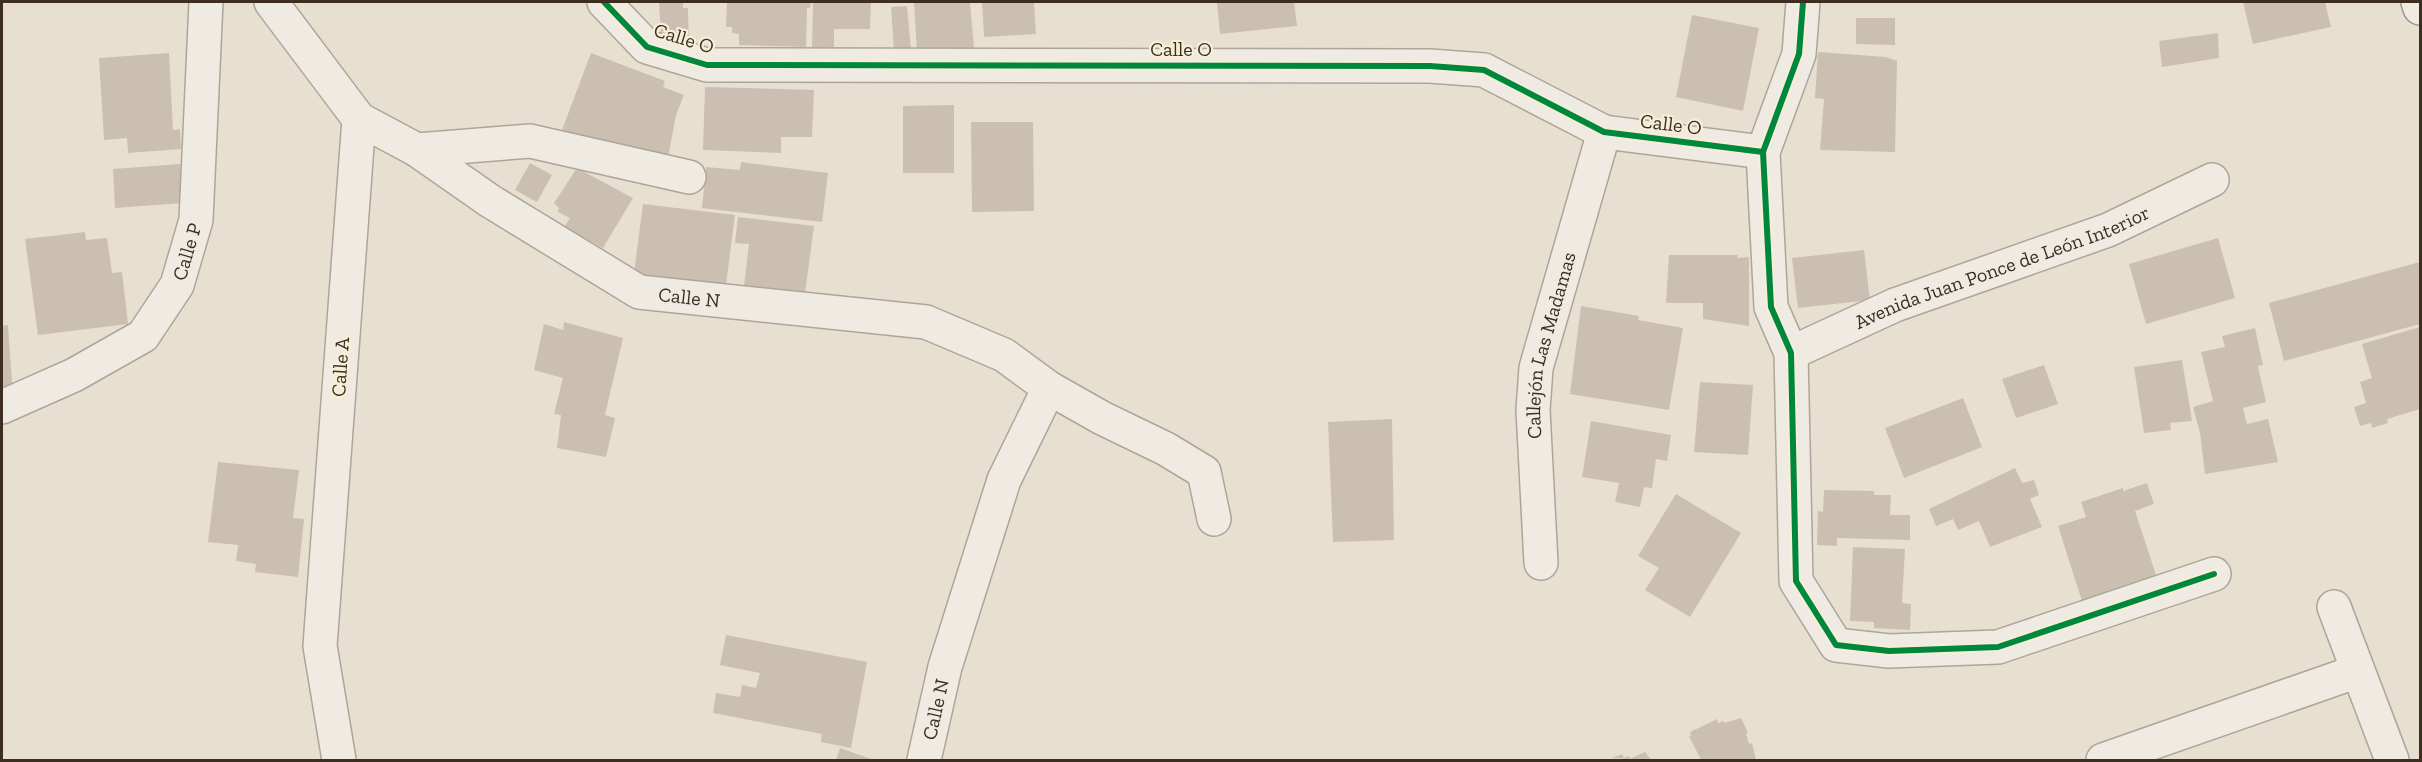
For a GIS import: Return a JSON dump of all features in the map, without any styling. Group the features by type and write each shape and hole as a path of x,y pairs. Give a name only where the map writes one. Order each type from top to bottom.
{"street":[{"name":"Calle P","path":"2,407 74,375 143,336 177,285 196,220 206,2"},
{"path":"271,2 359,119"},
{"name":"Calle O","path":"604,2 647,47 707,65 1430,66 1484,70 1604,132 1764,152"},
{"path":"1803,2 1799,54 1764,152 1771,307 1791,353 1796,581 1836,645 1888,651 1998,648 2214,574"},
{"path":"2418,2 2421,8"},
{"name":"Calle N","path":"359,119 417,150 490,201 639,292 926,322 1004,355 1049,388 1204,472 1214,519"},
{"name":"Calle A","path":"339,760 320,646 359,119"},
{"name":"Callejón Las Madamas","path":"1541,563 1533,410 1536,368 1604,132"},
{"path":"417,150 530,141 689,177"},
{"name":"Avenida Juan Ponce de León Interior","path":"1791,353 1895,305 2108,230 2212,180"},
{"name":"Calle N","path":"924,760 945,667 1004,480 1049,388"},
{"path":"2334,607 2392,760"},
{"path":"2103,760 2358,672"}],"building":[{"path":"659,2 683,2 683,8 688,8 689,46 661,33"},
{"path":"727,2 811,2 810,8 807,8 806,47 739,45 739,34 732,33 732,27 726,27"},
{"path":"813,2 871,2 870,29 834,29 834,47 812,48"},
{"path":"914,2 970,2 974,48 917,52"},
{"path":"982,2 1034,2 1036,34 984,37"},
{"path":"1217,2 1294,2 1297,26 1220,34"},
{"path":"2243,2 2325,2 2331,27 2253,44"},
{"path":"907,6 911,50 894,52 891,7"},
{"path":"1692,15 1759,28 1743,111 1676,97"},
{"path":"1856,18 1895,18 1895,45 1856,44"},
{"path":"2218,33 2219,58 2162,67 2159,41"},
{"path":"1818,52 1886,57 1897,61 1895,152 1820,150 1824,99 1815,98"},
{"path":"169,53 173,130 180,129 181,149 128,153 127,138 104,140 99,58"},
{"path":"591,53 665,81 663,87 684,95 676,115 668,158 634,157 562,130"},
{"path":"705,87 814,90 812,137 781,137 781,153 703,150"},
{"path":"954,105 954,173 903,173 903,106"},
{"path":"971,122 1033,122 1034,211 972,212"},
{"path":"741,162 828,173 822,222 702,208 706,167 740,170"},
{"path":"530,163 552,175 537,202 515,190"},
{"path":"180,164 183,203 115,208 113,169"},
{"path":"577,168 633,198 603,248 564,227 570,218 558,212 559,208 554,203"},
{"path":"643,204 735,215 726,285 634,273"},
{"path":"738,217 814,226 805,293 744,286 749,244 735,243"},
{"path":"85,232 86,240 107,238 112,273 122,272 128,324 38,335 25,239"},
{"path":"2218,238 2235,298 2146,324 2129,264"},
{"path":"1864,250 1870,300 1798,308 1792,258"},
{"path":"1669,255 1749,257 1749,326 1703,319 1703,303 1666,303"},
{"path":"2420,262 2420,324 2284,361 2269,303"},
{"path":"1581,306 1639,316 1638,320 1683,328 1669,410 1570,394"},
{"path":"564,322 623,338 605,415 615,418 606,457 557,448 561,415 554,414 563,378 534,370 544,324 563,330"},
{"path":"8,325 13,397 2,398 2,326"},
{"path":"2420,327 2420,409 2387,419 2388,423 2372,428 2371,423 2360,426 2354,407 2366,403 2360,382 2372,378 2362,344"},
{"path":"2255,328 2263,365 2258,366 2266,402 2243,408 2247,424 2268,419 2278,462 2205,474 2200,433 2193,407 2213,401 2201,352 2225,347 2222,336"},
{"path":"2182,360 2192,421 2170,423 2171,430 2144,433 2134,367"},
{"path":"2044,365 2058,404 2016,418 2002,379"},
{"path":"1700,382 1753,385 1748,455 1694,452"},
{"path":"1963,398 1982,447 1904,478 1885,428"},
{"path":"1392,419 1394,540 1333,542 1328,422"},
{"path":"1591,421 1671,435 1667,461 1656,459 1652,488 1644,487 1640,507 1615,502 1619,483 1582,477"},
{"path":"218,462 299,470 293,518 304,519 298,577 255,572 256,564 236,561 238,545 208,542"},
{"path":"2015,468 2022,483 2034,480 2039,495 2030,499 2042,527 1990,547 1979,521 1958,530 1953,519 1936,526 1929,509"},
{"path":"2147,483 2154,504 2135,511 2157,578 2082,601 2058,526 2086,517 2081,502 2123,488 2123,491"},
{"path":"1824,490 1874,491 1874,495 1891,495 1890,515 1910,515 1910,540 1837,538 1837,546 1817,545 1818,511 1823,512"},
{"path":"1676,494 1741,533 1690,617 1645,590 1659,568 1638,556"},
{"path":"1853,547 1905,549 1902,603 1911,604 1910,630 1874,628 1874,622 1850,621"},
{"path":"726,635 867,662 851,748 821,742 822,734 713,713 716,693 740,697 742,685 756,688 760,673 720,665"},
{"path":"1741,718 1748,733 1746,733 1749,744 1752,743 1756,760 1701,760 1689,736 1691,736 1690,732 1717,719 1718,723 1724,721 1724,723"},
{"path":"840,748 874,760 836,760"},
{"path":"1645,752 1651,760 1630,759"},
{"path":"1622,754 1624,758 1629,756 1630,759 1612,758"}],"cycle path":[{"path":"604,2 647,47 707,65 1430,66 1484,70 1604,132 1763,152"},
{"path":"1803,2 1799,54 1763,152 1771,307 1791,353 1796,581 1836,645 1889,651 1998,647 2214,574"}]}
